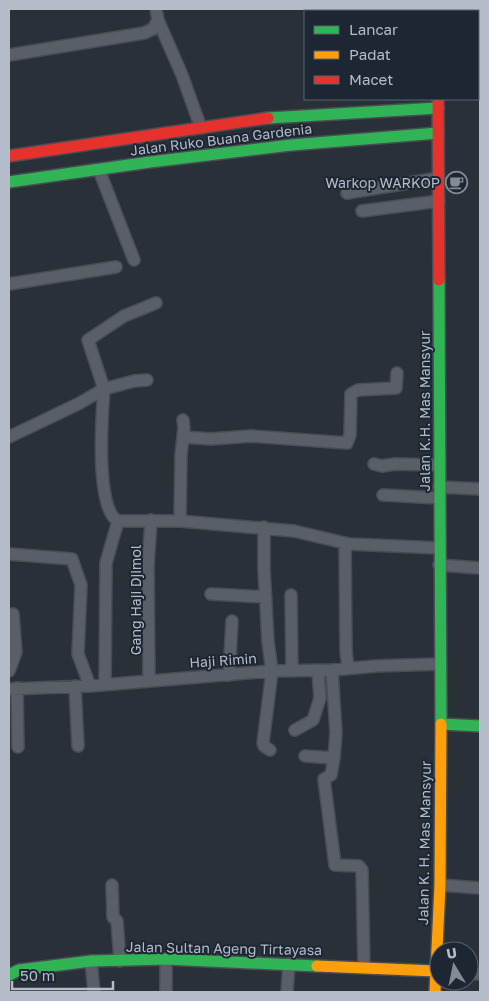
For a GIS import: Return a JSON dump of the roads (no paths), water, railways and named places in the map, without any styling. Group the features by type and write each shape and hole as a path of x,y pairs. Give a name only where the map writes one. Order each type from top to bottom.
{"main road":[{"name":"Jalan Ruko Buana Gardenia","path":"9,182 99,170 201,128 279,116 399,110 438,103"},
{"name":"Jalan K.H. Mas Mansyur","path":"438,103 441,724"},
{"path":"399,110 404,115 406,122 403,136"},
{"name":"Jalan Ruko Buana Gardenia","path":"9,156 148,149 290,145 438,133"},
{"path":"441,724 480,726"},
{"name":"Jalan K. H. Mas Mansyur","path":"438,941 441,724"},
{"name":"Jalan Sultan Ageng Tirtayasa","path":"9,975 19,970 91,962 166,959 364,966 429,970"}],"street":[{"path":"9,55 144,33 153,29 157,14"},
{"path":"157,14 201,128"},
{"path":"99,170 134,260"},
{"path":"347,193 439,178"},
{"path":"362,212 438,201"},
{"path":"9,284 116,267"},
{"path":"156,303 124,316 88,340 104,389 102,475 110,513 114,519 118,521 180,521 264,527 294,531 346,543 439,548"},
{"path":"183,437 212,439 251,436 347,443 350,435 351,394 358,390 396,388 397,373"},
{"path":"9,437 78,404 104,389 134,381 147,380"},
{"path":"180,521 181,455 184,420"},
{"path":"374,464 382,466 395,464 439,465"},
{"path":"383,494 439,493 480,489"},
{"name":"Gang Haji Djimol","path":"149,681 148,566 151,520"},
{"path":"105,684 106,563 118,521"},
{"path":"264,527 268,642 272,671 263,743 270,750"},
{"path":"346,543 346,651 348,668"},
{"path":"9,554 72,559 81,585 78,654 90,686"},
{"path":"439,565 480,568"},
{"path":"211,594 266,597"},
{"path":"291,595 292,670"},
{"path":"9,671 16,652 13,614"},
{"path":"229,675 232,621"},
{"name":"Haji Rimin","path":"11,687 90,686 272,671 440,664"},
{"path":"295,730 313,720 320,698 318,670"},
{"path":"332,670 336,734 331,775 324,780 334,865 359,866 362,870 364,966"},
{"path":"75,686 78,746"},
{"path":"11,687 18,746"},
{"path":"305,756 334,758"},
{"path":"112,885 113,917 117,921 120,961"},
{"path":"440,885 480,888"},
{"path":"166,959 166,992"},
{"path":"91,962 94,992"},
{"path":"287,992 289,964"}],"place":[{"name":"Warkop WARKOP","path":"456,182"}]}
